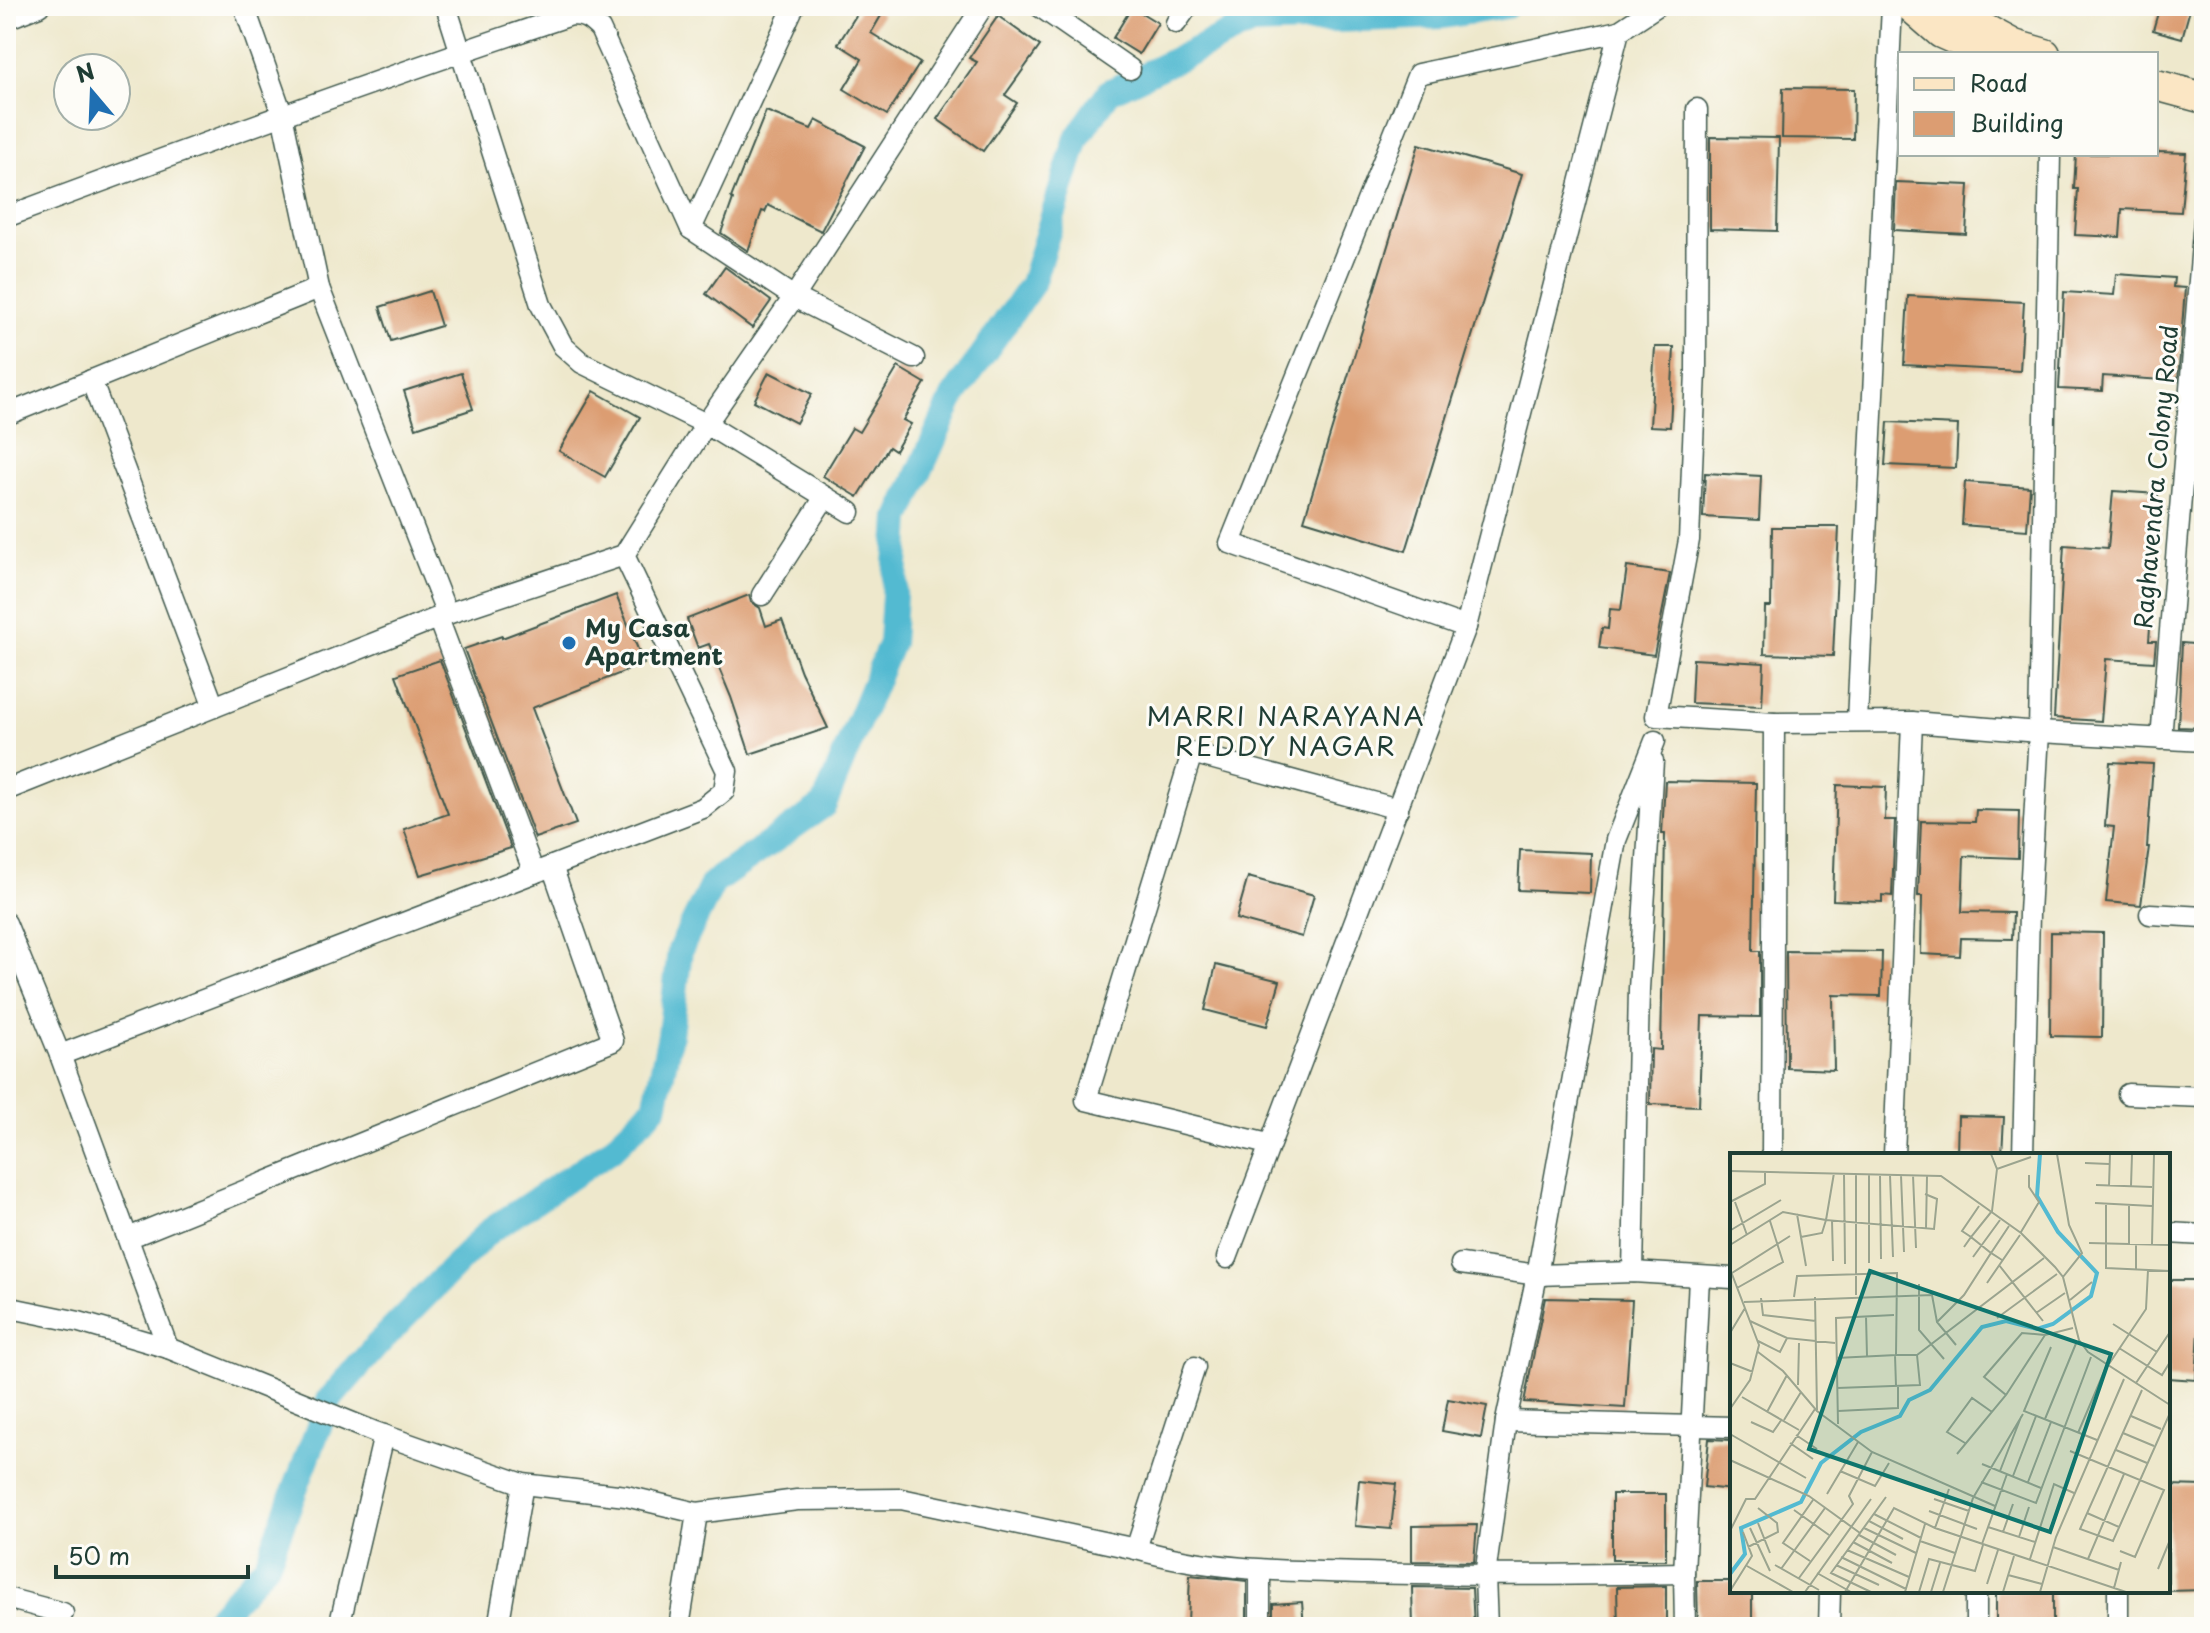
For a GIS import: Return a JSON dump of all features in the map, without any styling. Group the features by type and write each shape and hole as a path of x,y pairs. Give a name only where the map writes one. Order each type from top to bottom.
{"main road":[{"path":"1910,6 1941,33 1984,52"},
{"path":"1947,6 2014,45 2038,52"},
{"path":"2158,86 2204,98"},
{"path":"2158,106 2204,117"}],"street":[{"path":"6,19 39,6"},
{"path":"128,1238 613,1041 442,616 319,288 282,114 244,6"},
{"path":"446,6 549,323 563,346 582,363 706,424 850,512"},
{"path":"691,229 794,6"},
{"path":"6,790 442,616 624,555 706,424 794,297 983,6"},
{"path":"1039,6 1130,69"},
{"path":"1466,627 1230,543 1418,74 1619,31 1657,6"},
{"path":"1857,721 1892,6"},
{"path":"6,217 282,114 571,15 590,19 600,29 691,229 794,297 914,358"},
{"path":"1227,1258 1466,627 1619,31"},
{"path":"1633,1272 1639,989 1656,716 1689,540 1696,371 1697,109"},
{"path":"2023,1153 2029,913 2039,732 2050,156"},
{"name":"Raghavendra Colony Road","path":"2161,739 2204,220"},
{"path":"6,415 319,288"},
{"path":"91,380 214,707"},
{"path":"762,595 825,497"},
{"path":"60,1055 703,808 724,791 727,771 624,555"},
{"path":"1656,716 1774,723 1912,722 2204,741"},
{"path":"1894,1153 1912,722"},
{"path":"1772,1153 1774,723"},
{"path":"1487,1627 1485,1576 1506,1421 1537,1275 1616,840 1655,741"},
{"path":"1268,1144 1086,1100 1192,753 1398,809"},
{"path":"2150,914 2204,917"},
{"path":"6,923 60,1055 168,1348"},
{"path":"2128,1094 2204,1097"},
{"path":"2170,1233 2204,1235"},
{"path":"1461,1264 1537,1275 1633,1272 1730,1278"},
{"path":"1685,1627 1684,1573 1699,1278"},
{"path":"6,1307 79,1322 168,1348 380,1434 523,1484 626,1496 697,1513 797,1500 901,1499 1136,1549 1174,1560 1260,1570 1485,1576 1684,1573"},
{"path":"1136,1549 1195,1367"},
{"path":"1506,1421 1730,1427"},
{"path":"339,1627 380,1434"},
{"path":"498,1627 523,1484"},
{"path":"679,1627 697,1513"},
{"path":"1260,1570 1260,1627"},
{"path":"1829,1627 1830,1593"},
{"path":"1976,1593 1976,1627"},
{"path":"2118,1593 2118,1627"},
{"path":"6,1598 63,1613"}],"building":[{"path":"862,6 882,14 871,33 920,63 887,115 844,89 862,59 838,44"},
{"path":"2160,6 2191,6 2182,38 2153,30"},
{"path":"1132,7 1158,23 1139,54 1113,38"},
{"path":"998,16 1040,46 1005,95 1017,103 983,151 937,119 977,62 969,58"},
{"path":"1783,88 1854,89 1853,139 1782,138"},
{"path":"766,111 811,129 816,120 865,146 821,231 768,205 765,212 762,211 748,251 721,233 731,198"},
{"path":"1710,137 1779,138 1777,231 1710,229"},
{"path":"1419,144 1522,174 1406,551 1304,520"},
{"path":"2186,153 2181,212 2122,209 2120,237 2075,235 2078,189 2074,189 2076,156"},
{"path":"1896,182 1969,185 1966,234 1894,230"},
{"path":"725,267 771,301 752,328 706,294"},
{"path":"2116,274 2174,278 2173,287 2185,288 2178,381 2103,376 2102,391 2059,389 2064,292 2114,295"},
{"path":"430,291 441,326 391,341 380,307"},
{"path":"1908,296 2024,302 2020,371 1904,365"},
{"path":"1655,347 1674,347 1670,427 1650,426"},
{"path":"898,367 925,383 903,420 911,424 895,451 889,447 858,497 823,476 852,428 859,432"},
{"path":"769,372 812,394 796,423 754,401"},
{"path":"461,373 473,409 416,428 404,391"},
{"path":"594,391 640,417 605,477 559,451"},
{"path":"1888,422 1958,425 1956,468 1885,465"},
{"path":"1705,473 1761,476 1759,520 1703,517"},
{"path":"1965,482 2030,487 2027,530 1962,525"},
{"path":"2113,491 2158,494 2149,600 2152,600 2149,641 2156,641 2154,662 2106,659 2101,721 2054,718 2064,545 2108,548"},
{"path":"1772,527 1839,527 1833,656 1764,654 1765,607 1771,607"},
{"path":"1627,567 1670,573 1654,655 1599,648 1602,628 1608,629 1610,609 1621,610"},
{"path":"616,595 644,664 532,708 576,824 535,838 464,649"},
{"path":"749,595 751,602 760,608 766,626 782,620 801,672 828,728 750,754 709,644 698,648 687,619"},
{"path":"2182,643 2204,645 2204,728 2178,727"},
{"path":"1693,659 1764,663 1762,706 1691,703"},
{"path":"440,660 511,848 420,875 404,829 448,814 396,675"},
{"path":"2110,762 2153,764 2149,847 2141,905 2106,902 2114,827 2105,826"},
{"path":"1665,781 1756,783 1753,951 1760,951 1760,1017 1702,1016 1699,1106 1650,1104 1651,1049 1661,1050"},
{"path":"1837,785 1886,787 1885,820 1895,820 1892,896 1882,895 1882,902 1833,900"},
{"path":"1976,810 2019,811 2018,858 1964,856 1962,912 2013,913 2012,939 1961,938 1960,956 1921,954 1922,896 1918,896 1921,821 1975,822"},
{"path":"1520,850 1591,853 1590,893 1518,890"},
{"path":"1248,877 1314,895 1302,937 1236,919"},
{"path":"2051,932 2103,933 2102,1037 2050,1036"},
{"path":"1786,951 1882,952 1881,996 1833,995 1834,1070 1787,1068"},
{"path":"1216,965 1280,981 1267,1026 1205,1010"},
{"path":"1958,1116 2004,1117 2002,1153 1957,1153"},
{"path":"2170,1280 2204,1280 2204,1331 2199,1331 2196,1380 2170,1378"},
{"path":"1545,1298 1632,1300 1625,1408 1524,1402"},
{"path":"1448,1399 1487,1406 1481,1438 1442,1431"},
{"path":"1709,1439 1730,1440 1730,1490 1704,1487"},
{"path":"1359,1480 1396,1484 1391,1529 1355,1526"},
{"path":"2170,1485 2204,1486 2204,1590 2170,1591"},
{"path":"1612,1494 1666,1494 1666,1560 1612,1560"},
{"path":"1477,1525 1474,1562 1412,1561 1412,1526"},
{"path":"1190,1575 1247,1581 1247,1625 1188,1623"},
{"path":"1697,1581 1730,1581 1730,1593 1752,1593 1752,1627 1698,1627"},
{"path":"1666,1586 1666,1627 1618,1627 1617,1587"},
{"path":"1412,1587 1472,1588 1474,1627 1413,1627"},
{"path":"1996,1593 2053,1593 2053,1626 1996,1627"},
{"path":"1302,1602 1304,1627 1273,1625 1273,1604"}],"waterway":[{"path":"209,1627 267,1564 329,1400 377,1345 488,1232 611,1150 655,1107 670,1035 680,950 713,883 824,805 891,643 899,518 953,397 1032,284 1077,138 1109,92 1251,23 1443,16 1506,6"}],"place":[{"name":"My Casa Apartment","path":"569,643"}],"district":[{"name":"MARRI NARAYANA REDDY NAGAR","path":"1286,732"}]}
